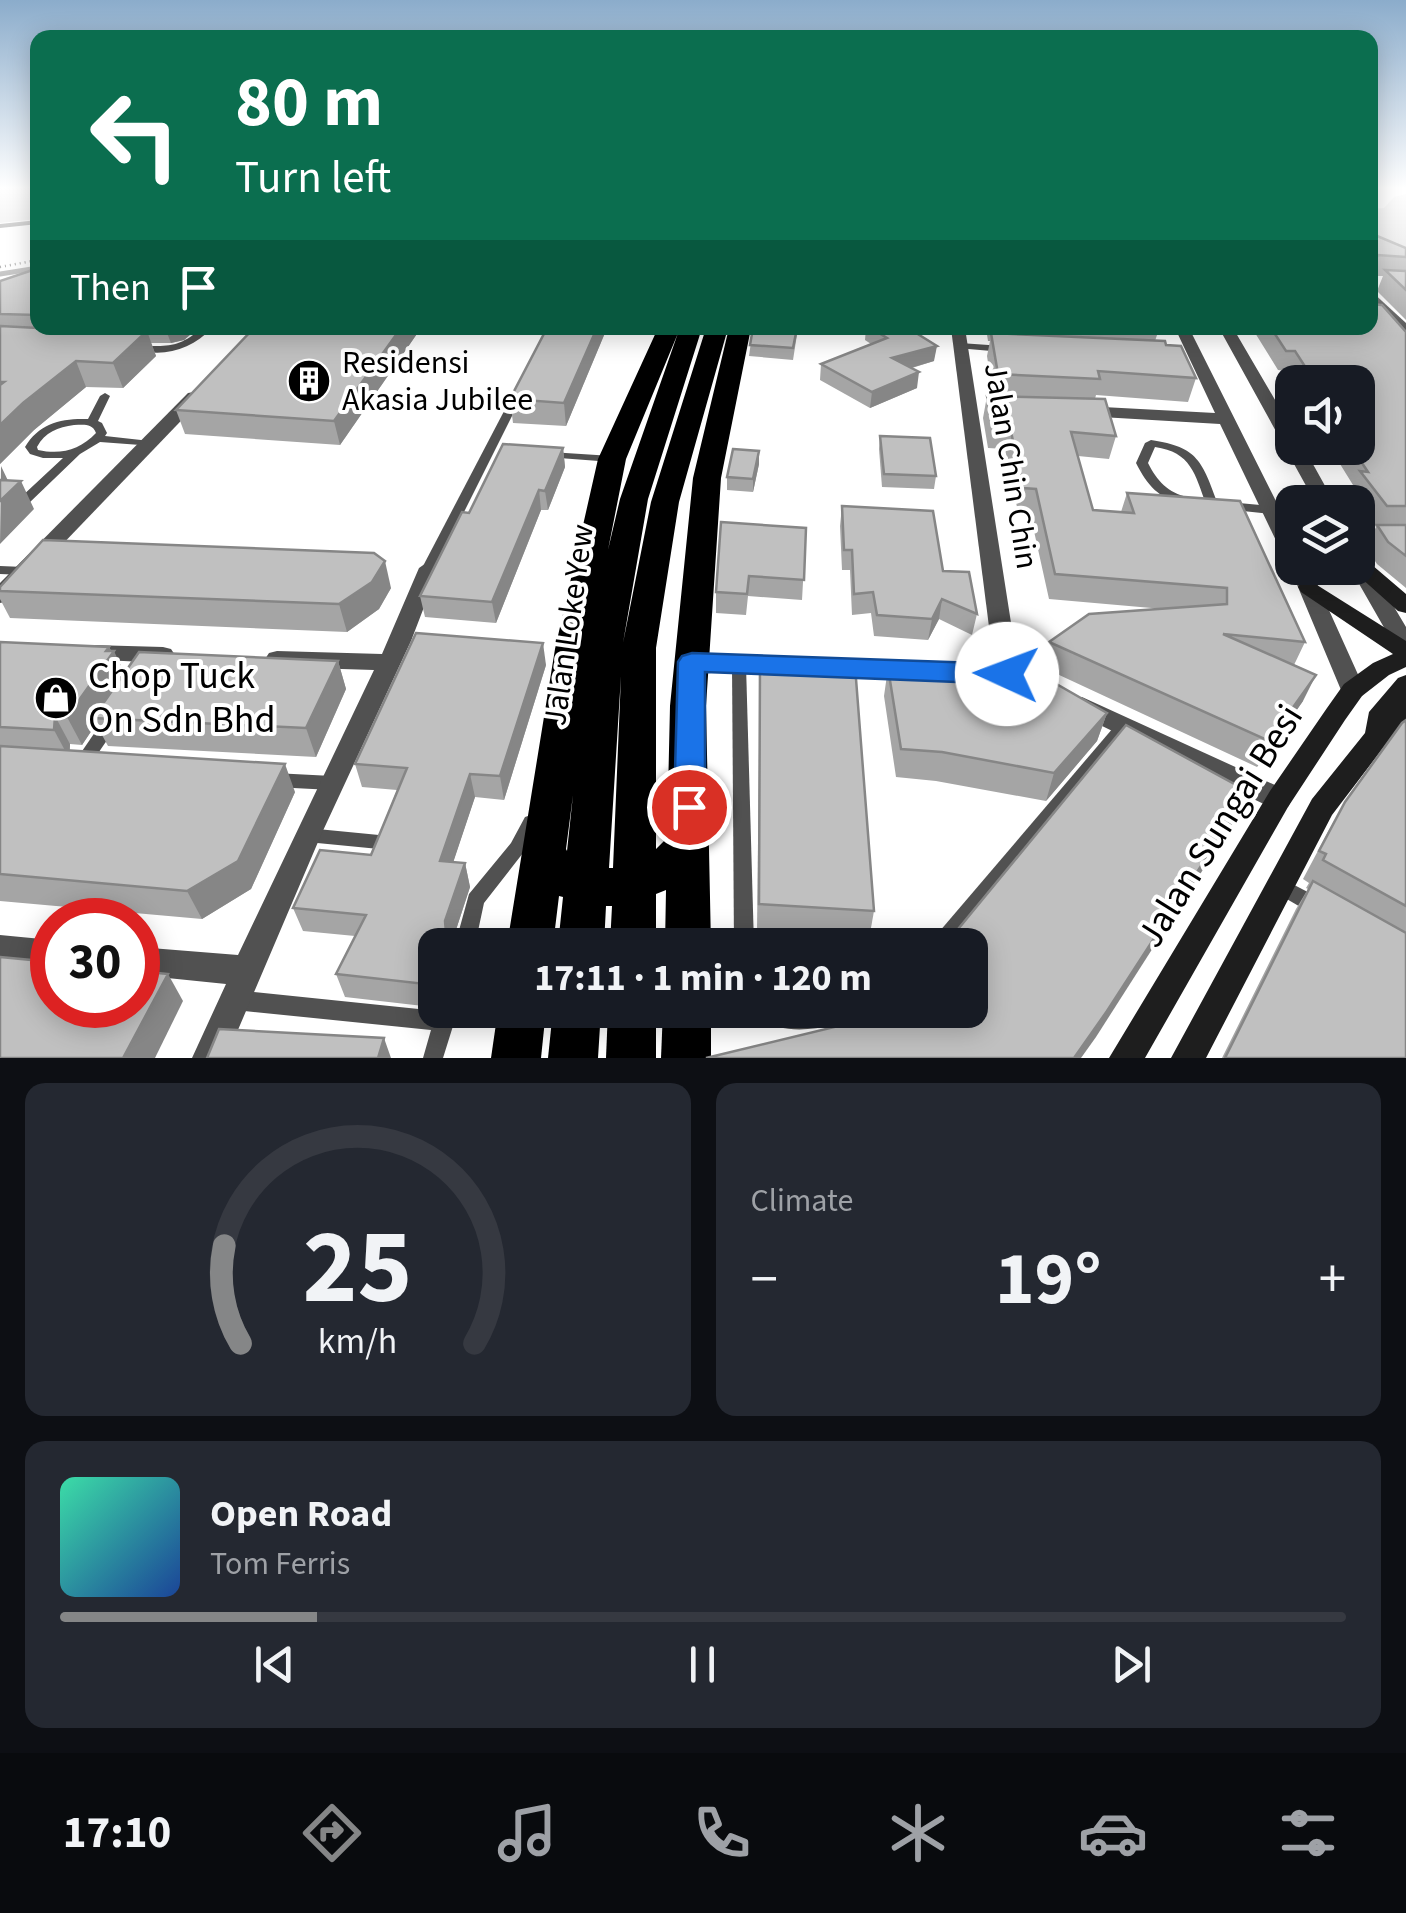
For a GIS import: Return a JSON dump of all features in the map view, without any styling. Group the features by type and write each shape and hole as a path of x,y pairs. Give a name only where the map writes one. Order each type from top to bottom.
{"highway":[{"path":"532,928 554,779 562,648 612,459 666,335"},
{"name":"Jalan Loke Yew","path":"583,928 606,637 649,500 689,335"},
{"name":"Jalan Loke Yew","path":"633,928 639,648 649,500 714,335"},
{"path":"688,928 692,662 707,478 738,335"},
{"path":"542,848 560,878 586,887 615,888 631,886 667,868 690,841"},
{"path":"516,1058 520,1028"},
{"path":"574,1058 576,1028"},
{"path":"631,1058 632,1028"},
{"path":"686,1058 687,1028"}],"street":[{"path":"1378,283 1388,284"},
{"path":"1378,302 1406,332"},
{"path":"1185,335 1275,518"},
{"path":"1230,335 1275,412"},
{"name":"Jalan Chin Chin","path":"959,337 978,406 1007,676"},
{"path":"0,596 212,379"},
{"path":"1067,410 1226,419"},
{"path":"1375,538 1406,538"},
{"path":"209,1058 307,835 403,649 429,568"},
{"path":"1375,579 1406,606"},
{"path":"1307,585 1353,690"},
{"path":"1315,585 1406,652"},
{"path":"1369,585 1406,652"},
{"path":"254,658 403,649"},
{"path":"59,652 151,663 196,656"},
{"name":"Jalan Sungai Besi","path":"1126,1058 1279,799 1353,690 1406,652"},
{"path":"692,662 931,672"},
{"path":"1377,738 1378,719 1406,684"},
{"path":"1058,696 1279,799"},
{"path":"1188,1058 1322,807 1388,724 1406,711"},
{"path":"0,949 30,952"},
{"path":"160,966 242,986"}],"lane":[{"path":"133,348 179,349 200,335"},
{"path":"959,337 1020,350"},
{"path":"1178,358 1197,360"},
{"path":"429,568 524,380"},
{"path":"92,422 105,396"},
{"path":"77,452 52,456 31,448 46,430 70,422 92,422 102,428 99,439"},
{"path":"24,501 77,452 99,439 150,444"},
{"path":"1212,504 1190,454 1150,443 1142,462 1150,480 1172,499 1212,504 1271,510"},
{"path":"489,451 506,452"},
{"path":"542,454 612,459"},
{"path":"0,570 24,571"},
{"path":"739,666 744,928"},
{"path":"78,770 123,704"},
{"path":"954,928 1125,725"},
{"path":"58,768 97,771"},
{"path":"254,779 332,783"},
{"path":"469,928 476,900 517,848 554,779"},
{"path":"307,835 379,842"},
{"path":"1280,885 1327,913"},
{"path":"242,986 418,1012"},
{"path":"433,1058 443,1028"}],"path":[{"path":"0,267 30,261"}],"shaded area":[{"path":"1378,237 1406,237 1406,259 1378,250"}],"building":[{"path":"1378,237 1406,248 1406,257 1378,255"},
{"path":"1385,270 1406,271 1406,290"},
{"path":"30,271 30,315 0,314 0,281"},
{"path":"1378,305 1406,332 1406,506 1387,506 1375,485 1360,471 1368,472 1363,465 1375,465 1375,365 1304,365 1295,351 1286,351 1276,335 1378,335"},
{"path":"0,326 30,327 30,335 143,335 113,363 76,361 0,425 0,385 4,382 0,382"},
{"name":"Residensi Akasia Jubilee","path":"247,335 396,335 334,421 176,410"},
{"path":"543,335 594,335 564,403 510,399"},
{"path":"752,335 796,335 793,348 750,345"},
{"path":"882,335 919,335 937,346 892,358 919,372 872,392 821,364 887,338"},
{"path":"991,335 1034,335 1165,341 1166,345 1181,346 1196,378 1098,371 1100,379 998,374"},
{"path":"987,396 1105,399 1116,436 1071,432 1093,510 1134,513 1127,493 1240,501 1275,577 1275,585 1279,585 1305,642 1223,634 1316,675 1269,741 1049,642 1089,614 1227,604 1227,588 1055,574 1036,489 1023,488 1010,427 992,425"},
{"path":"880,436 930,438 936,476 884,474"},
{"path":"503,444 563,448 545,491 539,490 492,602 420,596 462,512 469,513"},
{"path":"733,449 759,451 753,479 727,477"},
{"path":"0,480 21,481 0,501"},
{"path":"842,506 933,511 943,571 969,572 977,614 942,599 932,619 877,615 873,592 854,594 852,550 844,550"},
{"path":"721,522 806,528 804,580 749,576 747,594 716,592"},
{"path":"1377,525 1406,525 1406,556 1388,542"},
{"path":"43,540 374,553 385,561 372,582 339,604 0,591"},
{"path":"416,633 543,643 500,776 470,774 440,861 465,863 446,928 418,928 418,983 336,974 366,915 293,908 320,850 371,855 407,768 355,764"},
{"path":"0,642 109,647 106,651 114,651 67,717 55,716 54,730 0,727"},
{"path":"139,652 338,661 306,728 93,718"},
{"path":"760,662 855,666 874,911 759,904"},
{"path":"889,663 1025,666 1107,713 1054,773 942,752 901,749"},
{"path":"1406,720 1406,906 1323,860 1326,854 1319,851 1345,802"},
{"path":"1126,725 1249,792 1074,1058 706,1058 830,1028 988,1028 988,928 959,928"},
{"path":"0,746 285,764 238,861 187,891 0,874"},
{"path":"1313,881 1406,933 1406,1058 1225,1058"},
{"path":"0,957 30,960 30,1028 139,1028 123,1058 0,1058"},
{"path":"160,973 168,974 160,989"},
{"path":"219,1029 384,1038 378,1058 207,1058"}],"waterway":[{"path":"0,274 30,269"}],"place":[{"name":"Residensi Akasia Jubilee","path":"309,381"},
{"name":"Chop Tuck On Sdn Bhd","path":"56,698"}],"route":[{"path":"689,807 688,706 692,662 1007,674"}]}
